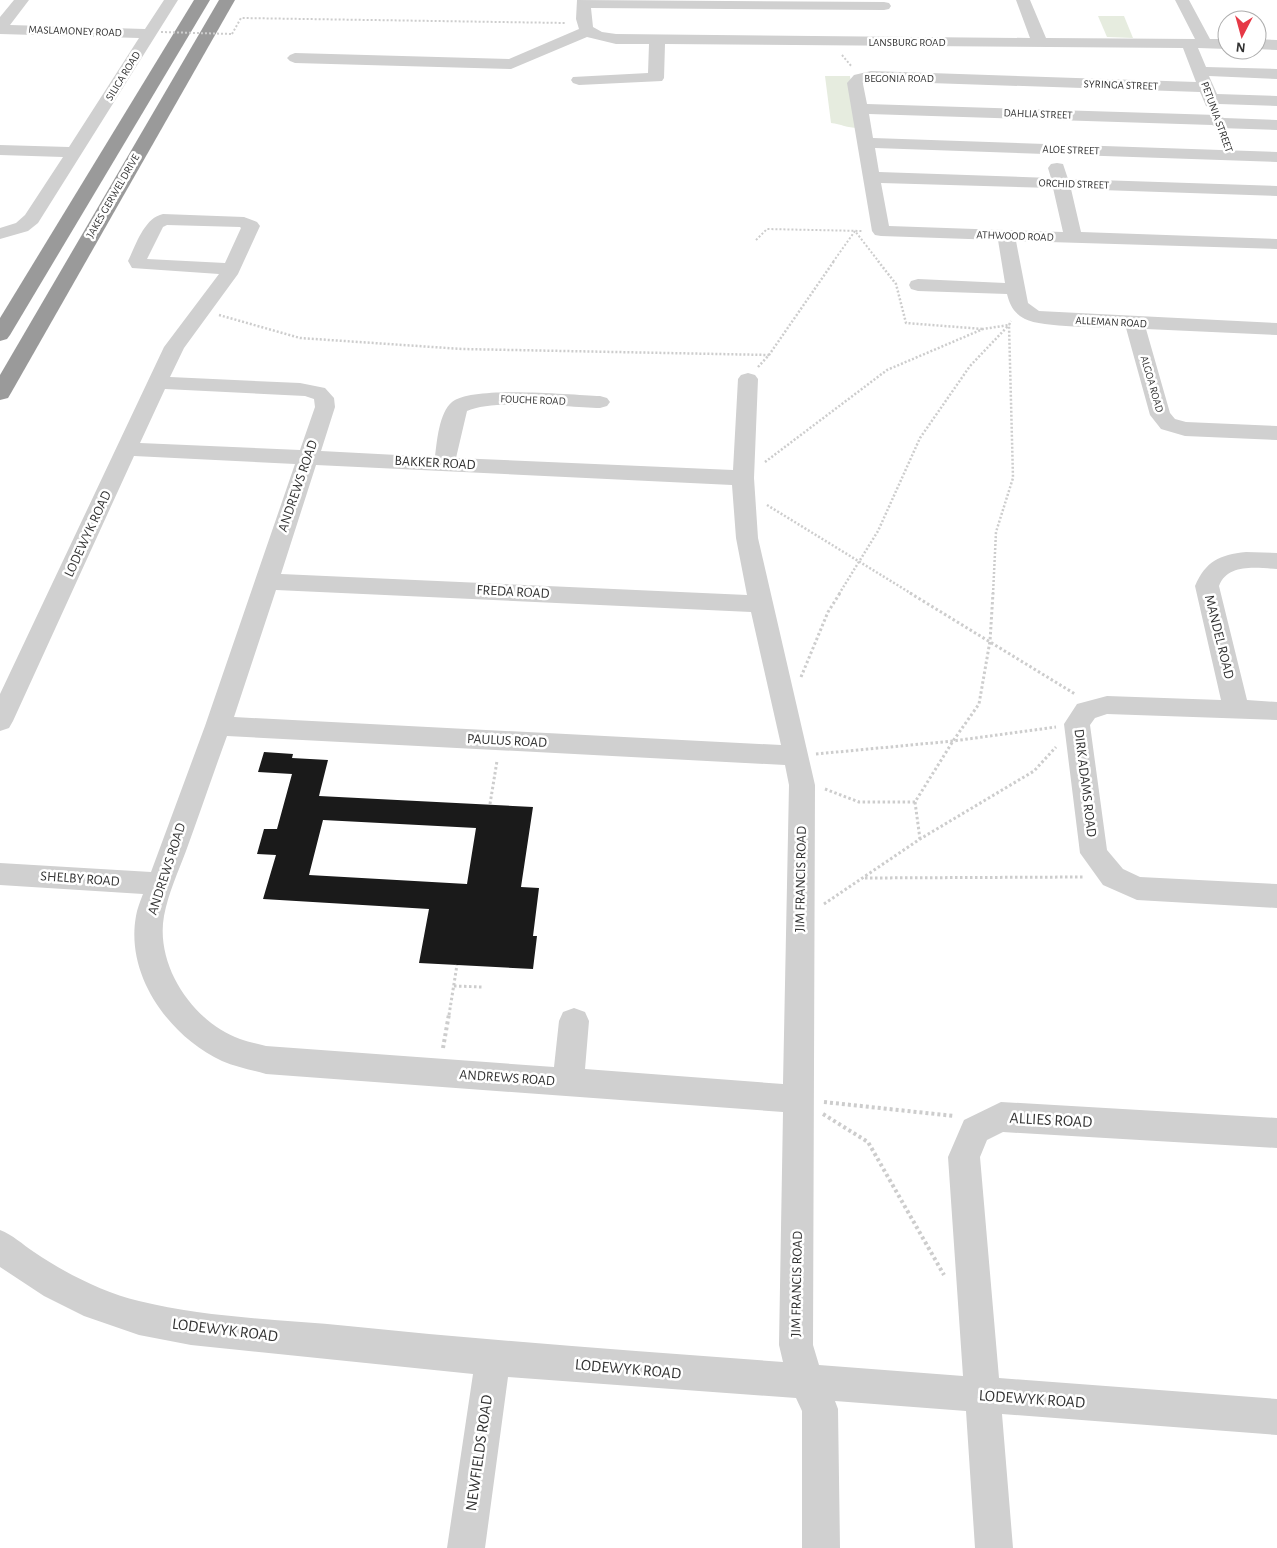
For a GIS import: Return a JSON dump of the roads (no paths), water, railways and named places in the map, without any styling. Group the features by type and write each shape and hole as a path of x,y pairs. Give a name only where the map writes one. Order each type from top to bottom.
{"highway":[{"name":"JAKES GERWEL DRIVE","path":"0,335 202,0"},
{"name":"JAKES GERWEL DRIVE","path":"0,393 227,0"}],"street":[{"path":"0,28 22,0"},
{"name":"SILICA ROAD","path":"0,234 15,230 28,223 155,33 171,0"},
{"path":"1022,0 1036,82 1073,238"},
{"name":"PETUNIA STREET","path":"1182,0 1197,44 1205,86 1245,190"},
{"path":"295,58 512,64 585,28 583,2 782,18 886,20"},
{"name":"LANSBURG ROAD","path":"585,28 598,36 616,39 657,40 782,18 829,41 886,20 1032,50 1217,44"},
{"name":"MASLAMONEY ROAD","path":"0,28 155,33"},
{"path":"579,80 656,78 657,40"},
{"path":"973,62 977,80"},
{"path":"1205,86 1277,74"},
{"name":"BEGONIA ROAD","path":"881,231 855,81 871,76 1036,82"},
{"name":"SYRINGA STREET","path":"1036,82 1205,86"},
{"path":"1205,86 1277,101"},
{"name":"DAHLIA STREET","path":"859,108 1218,121 1277,125"},
{"name":"ALOE STREET","path":"866,144 1277,157"},
{"path":"0,150 74,152"},
{"name":"ORCHID STREET","path":"871,177 1277,191"},
{"name":"LODEWYK ROAD","path":"0,721 174,347 231,269 252,226 247,223 160,220 156,224 138,261 139,264 145,266 231,269"},
{"name":"ATHWOOD ROAD","path":"881,231 1277,244"},
{"path":"918,285 1018,297 1006,235"},
{"name":"ALLEMAN ROAD","path":"1018,297 1032,315 1045,318 1277,329"},
{"name":"ALGOA ROAD","path":"1135,323 1160,415 1168,424 1185,429 1277,433"},
{"name":"JIM FRANCIS ROAD","path":"748,379 744,488 747,538 802,785 796,1345 807,1383 820,1409 821,1548"},
{"name":"ANDREWS ROAD","path":"158,383 300,388 314,391 322,395 326,401 326,407 218,726 150,916 149,938 159,981 171,1001 186,1019 207,1036 232,1051 266,1060 799,1099"},
{"name":"FOUCHE ROAD","path":"444,463 455,416 458,409 465,403 490,399 600,402"},
{"name":"BAKKER ROAD","path":"128,449 444,463 744,488"},
{"name":"MANDEL ROAD","path":"1236,708 1207,591 1209,578 1216,570 1235,561 1277,561"},
{"name":"FREDA ROAD","path":"266,581 761,604"},
{"name":"DIRK ADAMS ROAD","path":"1277,711 1115,704 1100,706 1081,718 1094,853 1113,877 1137,888 1277,896"},
{"name":"PAULUS ROAD","path":"218,726 796,756"},
{"name":"SHELBY ROAD","path":"0,874 160,884"},
{"path":"568,1082 574,1021"},
{"name":"ALLIES ROAD","path":"981,1395 964,1157 975,1130 1001,1118 1277,1133"},
{"name":"LODEWYK ROAD","path":"0,1246 21,1263 56,1284 96,1304 139,1318 191,1328 493,1358 1277,1417"},
{"name":"NEWFIELDS ROAD","path":"466,1548 493,1358"},
{"path":"981,1395 994,1548"}]}
